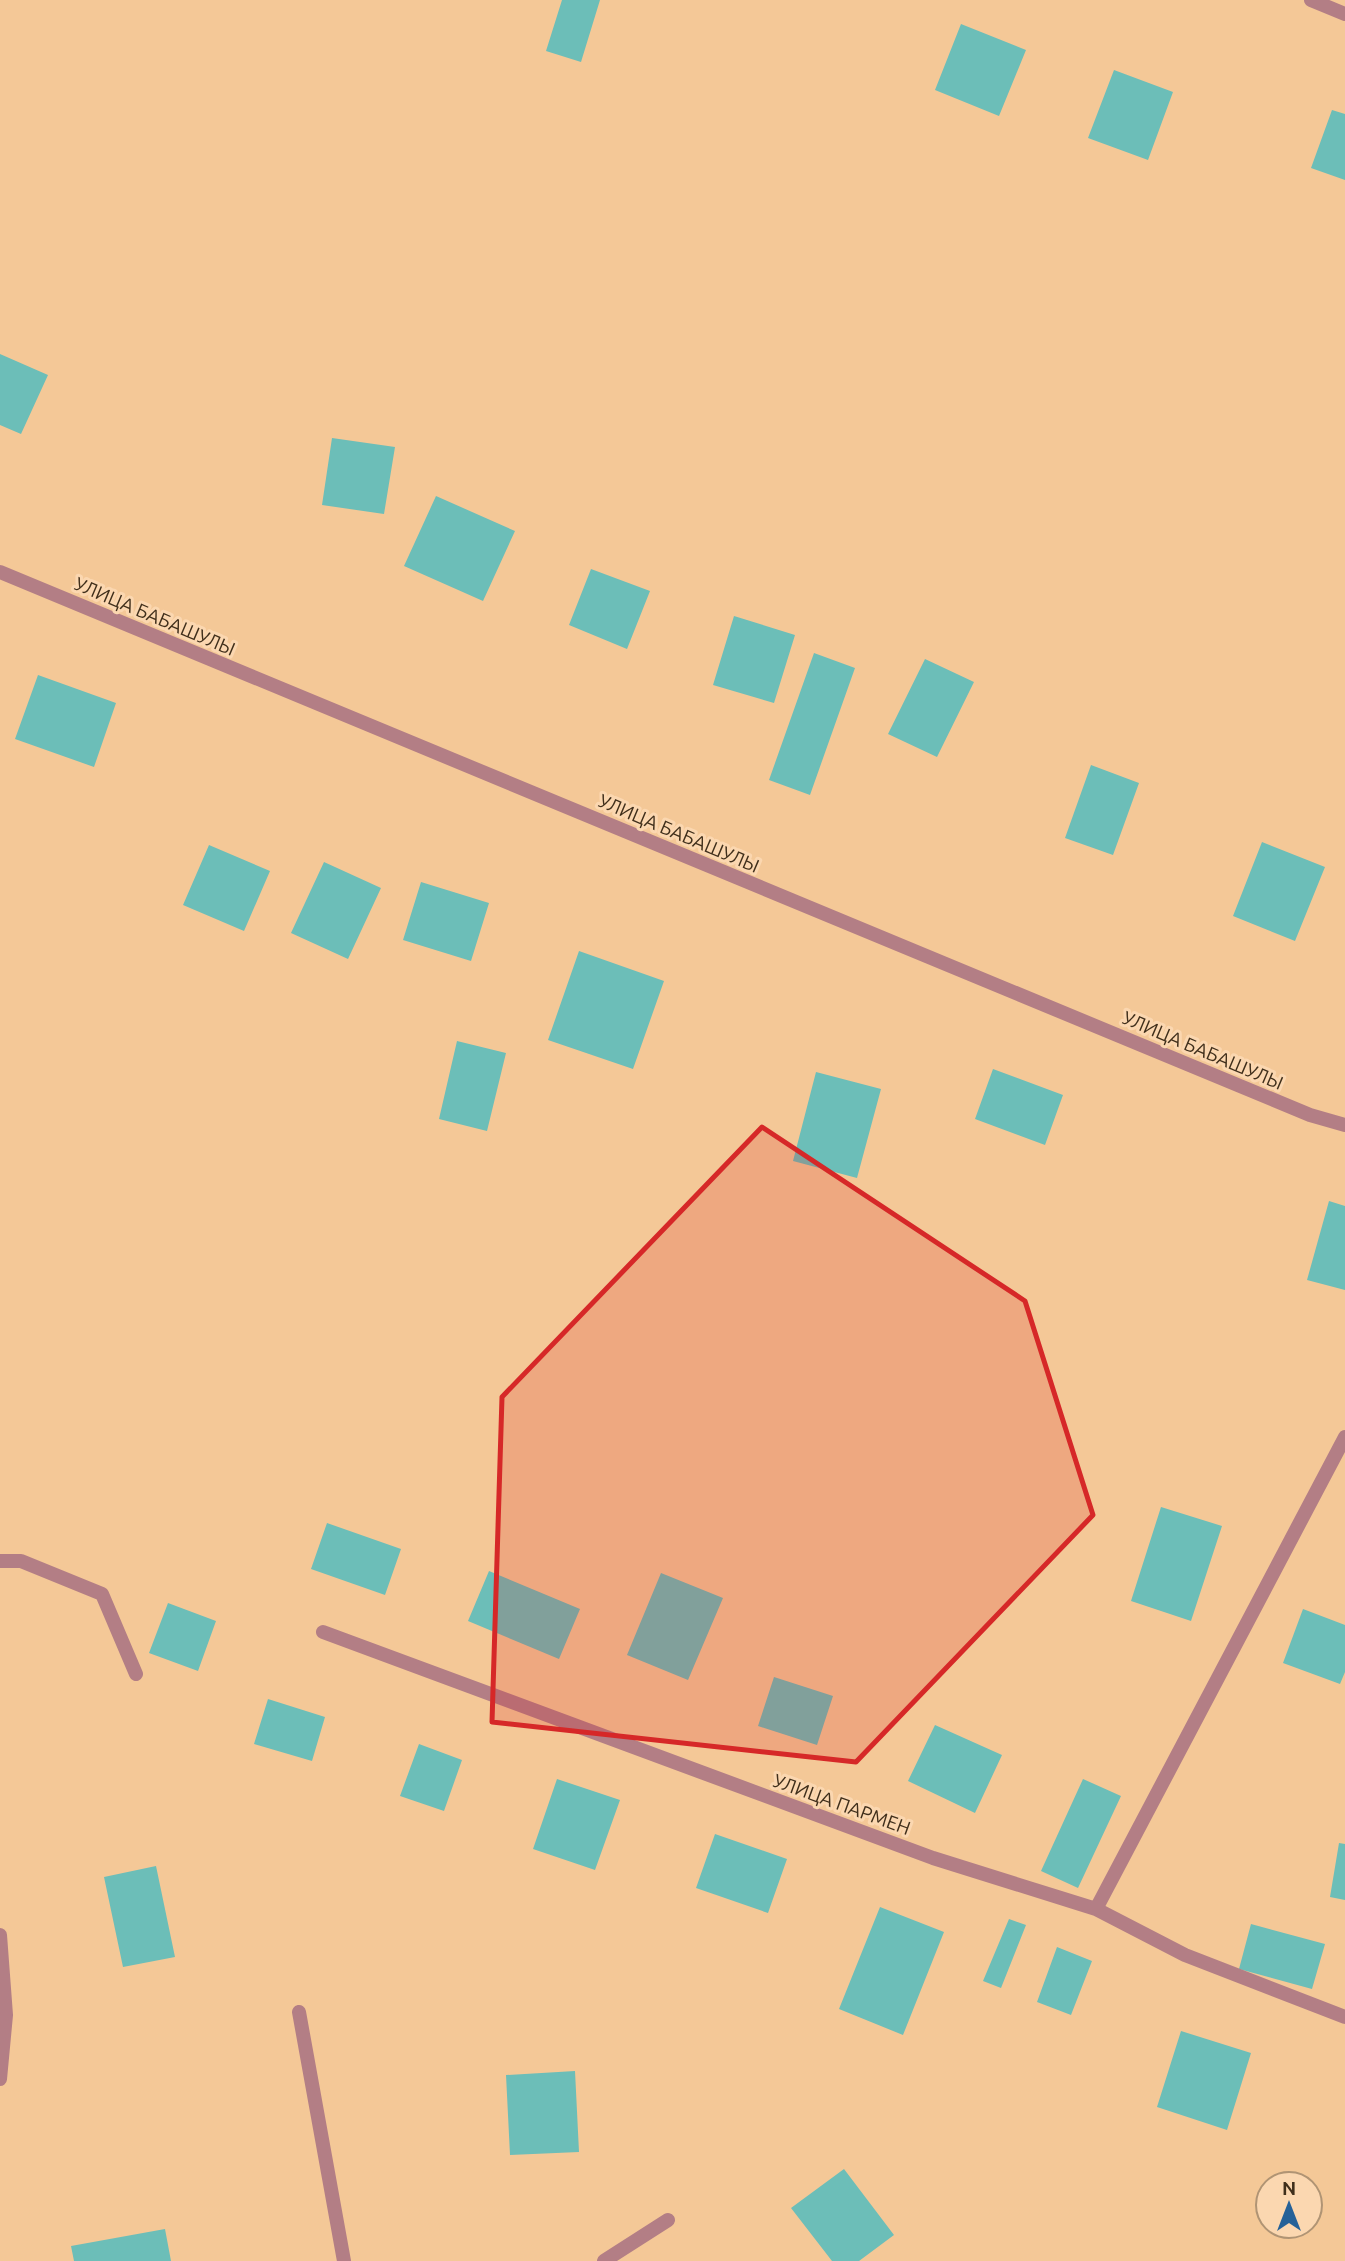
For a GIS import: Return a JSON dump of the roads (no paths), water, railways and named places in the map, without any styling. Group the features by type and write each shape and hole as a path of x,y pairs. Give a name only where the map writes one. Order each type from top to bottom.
{"street":[{"path":"1311,0 1345,13"},
{"name":"УЛИЦА БАБАШУЛЫ","path":"0,572 1297,1110 1345,1125"},
{"path":"1096,1909 1345,1437"},
{"path":"0,1561 21,1561 102,1594 136,1674"},
{"name":"УЛИЦА ПАРМЕН","path":"323,1632 933,1858 1096,1909 1185,1955 1345,2017"},
{"path":"0,1935 6,2015 0,2079"},
{"path":"299,2012 344,2261"},
{"path":"604,2261 668,2220"}]}
